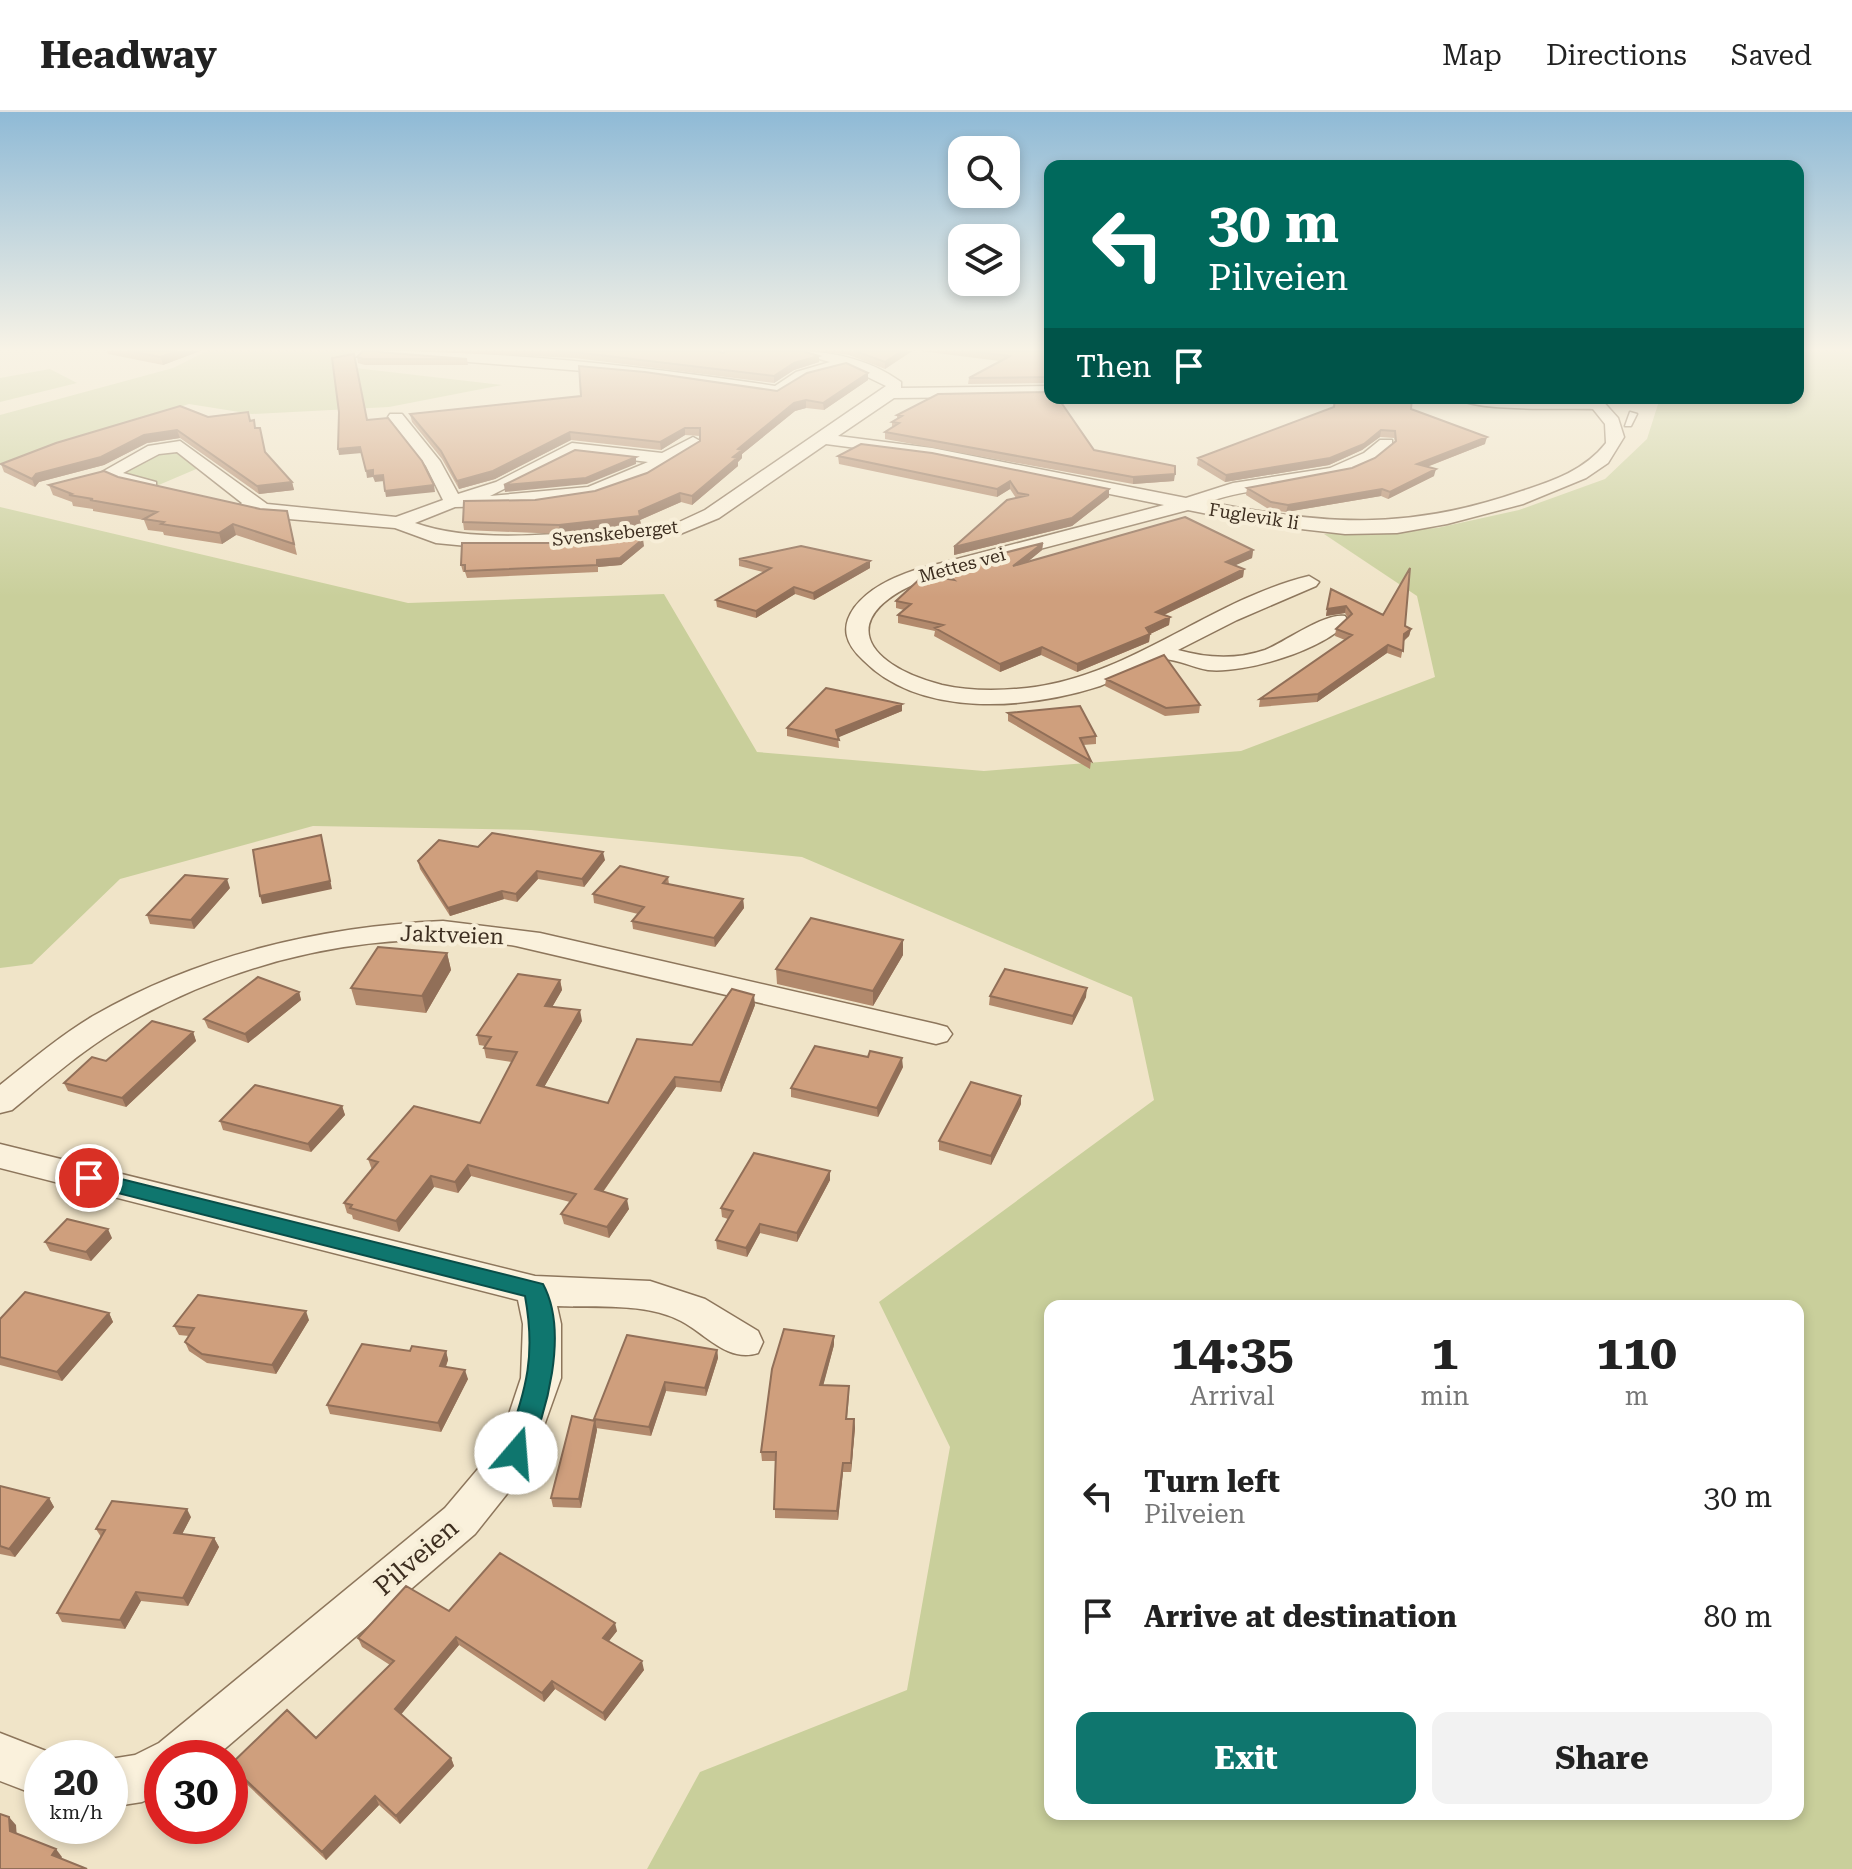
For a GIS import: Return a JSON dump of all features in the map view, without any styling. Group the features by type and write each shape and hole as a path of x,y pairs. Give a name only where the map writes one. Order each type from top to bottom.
{"street":[{"path":"168,490 104,473 154,450 172,446 188,433"},
{"path":"409,433 434,465 453,502"},
{"name":"Svenskeberget","path":"224,502 265,511 327,513 398,523 436,537 488,542 680,528 712,514 833,433"},
{"name":"Fuglevik li","path":"825,439 932,453 1185,504 1311,525 1368,528 1440,520 1508,503 1596,465 1614,445 1615,433"},
{"name":"Svenskeberget","path":"453,502 537,500 597,493 643,475 693,442"},
{"path":"1185,504 1247,485 1336,473 1372,458 1386,444"},
{"path":"172,446 193,453 265,511"},
{"name":"Svenskeberget","path":"398,523 502,486 572,448 665,459"},
{"name":"Mettes vei","path":"1185,504 913,577 868,604 858,616 856,630 859,643 900,677 936,690 969,695 1059,692 1097,682 1205,627 1309,582"},
{"path":"1160,652 1193,663 1236,666 1268,657 1337,621"},
{"name":"Jaktveien","path":"0,1102 79,1040 121,1013 179,987 318,945 386,933 445,930 517,937 936,1034"},
{"path":"0,1156 535,1290 650,1296 692,1309 744,1342"},
{"name":"Pilveien","path":"198,1740 460,1521 516,1453 541,1378 542,1324 535,1290"},
{"path":"0,1757 24,1766"}],"green space":[{"path":"0,433 98,433 0,464"},
{"path":"1649,433 1852,433 1852,1869 647,1869 700,1772 907,1690 950,1447 879,1302 1154,1100 1132,997 802,857 531,830 313,826 120,879 32,964 0,968 0,507 408,603 664,594 757,752 984,771 1241,751 1435,677 1417,596 1324,534 1437,528 1519,510 1605,479 1647,439"},
{"path":"172,446 208,464 154,487 122,480 120,465"}],"building":[{"path":"90,433 157,433 144,435 101,457 36,474 32,479 1,464"},
{"path":"181,433 261,433 265,452 292,482 257,486"},
{"path":"338,433 400,433 422,461 434,485 385,491 383,475 373,476 373,470 366,471 360,447 338,449"},
{"path":"426,433 568,433 493,471 457,481 441,451"},
{"path":"579,433 676,433 660,442"},
{"path":"700,433 757,433 738,449 742,450 733,457 737,458 692,496 680,493 639,511 640,516 559,525 463,522 464,501 535,500 595,491 647,473 700,441"},
{"path":"890,433 1082,433 1094,450 1175,466 1175,474 1133,477"},
{"path":"1265,433 1377,433 1364,444 1330,458 1226,475 1198,458"},
{"path":"1395,433 1476,433 1487,437 1417,464 1436,469 1390,492 1382,489 1288,505 1271,502 1247,488 1352,468 1375,458 1396,441"},
{"path":"861,444 932,453 1109,489 1072,518 954,547 1007,500 1029,495 1018,493 1010,481 997,489 838,456"},
{"path":"575,450 636,457 586,478 504,485"},
{"path":"104,471 118,477 260,509 287,511 294,544 233,524 219,533 161,524 164,522 144,519 157,512 69,495 72,494 49,485"},
{"path":"1185,517 1253,550 1226,562 1244,569 1156,612 1170,617 1146,628 1150,634 1077,664 1042,647 1000,664 935,628 943,625 898,615 911,604 896,601 924,575 954,580 941,569 1043,543 1013,566"},
{"path":"642,533 643,539 620,558 597,560 597,565 465,571 465,565 461,565 462,543 550,543"},
{"path":"801,546 870,561 813,593 794,587 756,611 716,600 771,568 739,559"},
{"path":"1410,568 1405,626 1411,629 1404,634 1403,651 1388,645 1318,694 1260,699 1352,635 1336,629 1352,614 1346,606 1327,609 1331,589 1383,615"},
{"path":"1164,655 1200,705 1166,708 1106,679"},
{"path":"826,688 902,704 836,730 839,740 787,728"},
{"path":"1080,706 1096,736 1080,738 1091,761 1008,713"},
{"path":"492,833 603,852 582,879 537,871 516,894 502,891 448,908 418,861 439,840 478,847"},
{"path":"321,835 330,881 260,896 253,850"},
{"path":"620,866 668,877 663,883 743,899 714,938 632,921 644,907 593,894"},
{"path":"185,875 227,879 191,920 147,915"},
{"path":"811,918 903,940 873,991 776,969"},
{"path":"378,947 447,953 422,996 351,988"},
{"path":"1005,969 1087,988 1073,1016 990,996"},
{"path":"518,974 560,980 545,1006 580,1010 537,1085 608,1103 637,1039 692,1045 732,989 754,995 720,1082 675,1077 595,1189 627,1199 607,1227 561,1214 576,1194 468,1165 455,1182 431,1176 396,1221 350,1208 352,1205 344,1203 378,1162 368,1159 414,1106 480,1123 517,1052 484,1048 491,1037 477,1035"},
{"path":"258,977 299,992 245,1034 204,1019"},
{"path":"152,1021 193,1032 122,1098 64,1083 92,1057 106,1061"},
{"path":"815,1046 868,1057 870,1051 902,1058 877,1108 791,1088"},
{"path":"971,1082 1021,1096 991,1156 939,1141"},
{"path":"255,1085 342,1106 308,1144 220,1121"},
{"path":"754,1153 830,1171 797,1233 760,1224 746,1248 716,1240 733,1211 721,1208"},
{"path":"67,1219 108,1229 86,1252 45,1242"},
{"path":"25,1292 109,1313 57,1372 0,1357 0,1319"},
{"path":"198,1295 306,1311 272,1365 202,1354 185,1342 194,1328 174,1326"},
{"path":"784,1329 834,1336 820,1385 849,1386 846,1419 854,1419 851,1463 843,1463 837,1511 774,1509 776,1452 761,1452 772,1369"},
{"path":"627,1335 717,1350 705,1388 665,1382 649,1427 594,1419"},
{"path":"362,1344 410,1351 412,1346 446,1351 440,1366 465,1370 438,1423 327,1405"},
{"path":"572,1416 595,1421 579,1499 551,1498"},
{"path":"0,1486 49,1498 9,1549 0,1546"},
{"path":"112,1501 187,1509 174,1533 214,1538 183,1598 136,1592 120,1620 57,1613 105,1530 96,1529"},
{"path":"500,1553 615,1623 603,1638 642,1661 603,1713 552,1681 542,1693 456,1637 395,1709 451,1758 396,1816 375,1796 322,1852 248,1782 248,1748 287,1710 316,1738 394,1661 358,1638 406,1586 449,1611"},
{"path":"0,1814 9,1817 10,1831 24,1836 24,1844 43,1844 56,1849 52,1855 87,1869 0,1869"}],"route":[{"path":"89,1178 535,1290 542,1324 541,1378 516,1453"}]}
